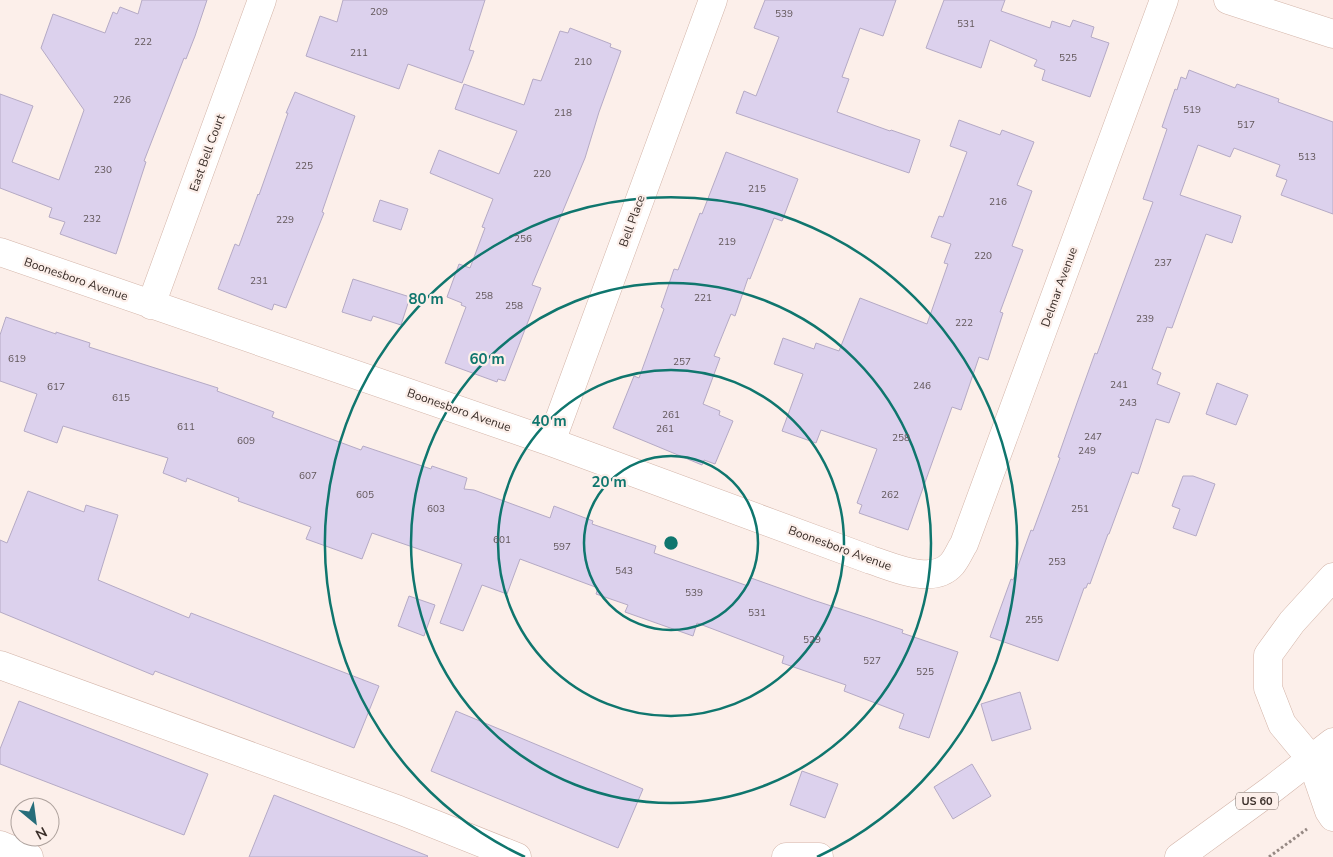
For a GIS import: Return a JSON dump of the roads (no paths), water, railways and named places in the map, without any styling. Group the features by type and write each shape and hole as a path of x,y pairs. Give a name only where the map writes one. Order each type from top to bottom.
{"street":[{"name":"East Bell Court","path":"151,305 262,0"},
{"name":"Bell Place","path":"551,442 712,0"},
{"name":"Delmar Avenue","path":"944,570 952,564 964,544 1164,0"},
{"path":"1228,0 1333,34"},
{"name":"Boonesboro Avenue","path":"0,252 551,442 871,560 911,573 926,575 944,570"},
{"path":"1333,577 1292,622 1268,655 1268,688 1282,724 1322,766 1328,811 1333,817"},
{"path":"0,665 398,810 512,856"},
{"name":"US 60","path":"1179,857 1322,766 1333,742"},
{"path":"0,846 29,857"},
{"path":"786,857 819,857"}]}
